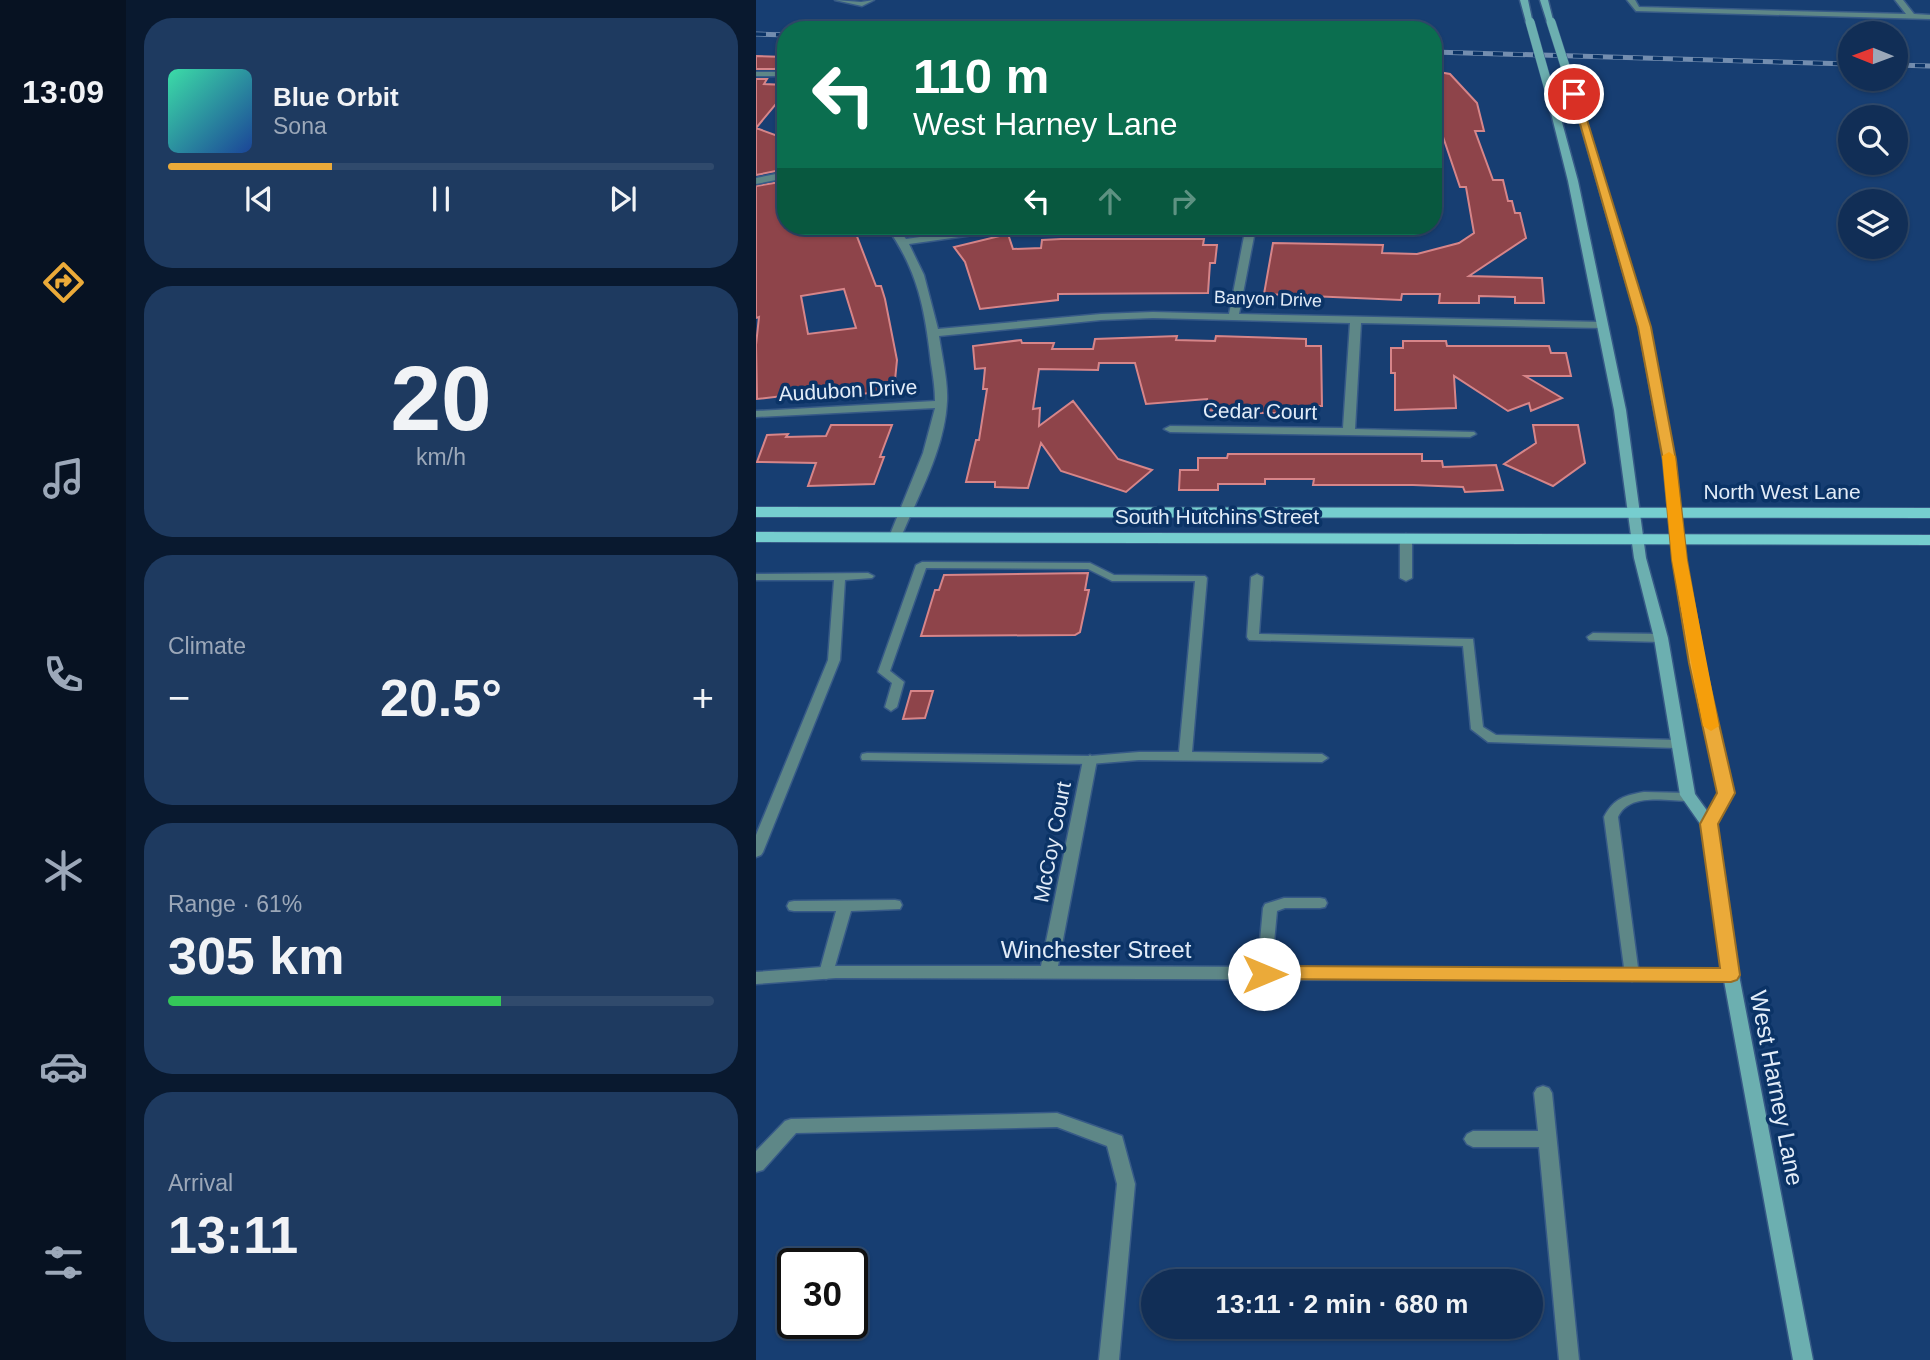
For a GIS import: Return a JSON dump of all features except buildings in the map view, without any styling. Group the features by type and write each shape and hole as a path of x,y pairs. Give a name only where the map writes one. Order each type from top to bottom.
{"main road":[{"name":"West Harney Lane","path":"1524,0 1573,181 1620,410 1640,558 1661,638 1677,744 1689,797 1709,824 1731,975 1803,1360"},
{"path":"1544,0 1644,327 1669,460 1679,560 1697,663 1726,793 1709,824"},
{"name":"South Hutchins Street","path":"756,512 1634,512"},
{"name":"North West Lane","path":"1634,512 1930,513"},
{"name":"South Hutchins Street","path":"756,537 1406,537 1678,540"},
{"path":"1678,540 1930,540"}],"street":[{"path":"1631,0 1636,9 1930,16"},
{"path":"1764,0 1771,12"},
{"path":"1899,0 1911,16"},
{"path":"756,74 777,74"},
{"path":"756,181 777,177"},
{"path":"895,537 933,438 941,404 934,333 924,285 898,235"},
{"path":"903,242 952,235"},
{"path":"1234,315 1249,235"},
{"name":"Banyon Drive","path":"934,333 1101,317 1234,315 1602,325"},
{"path":"1349,432 1356,320"},
{"name":"Audubon Drive","path":"756,414 941,404"},
{"name":"Cedar Court","path":"1170,429 1470,434"},
{"name":"McCoy Court","path":"1048,973 1090,760"},
{"name":"Winchester Street","path":"756,978 826,973 1731,975"},
{"path":"1542,1093 1569,1360"},
{"path":"758,1160 791,1126 1057,1120 1115,1141 1126,1184 1109,1360"},
{"path":"1473,1139 1548,1139"}],"lane":[{"path":"838,0 862,5 871,0"},
{"path":"1406,537 1406,578"},
{"path":"891,707 898,682 884,672 922,565 1090,566 1112,578 1201,578 1185,756"},
{"path":"756,852 834,660 839,576"},
{"path":"756,577 868,576"},
{"path":"1256,577 1253,637 1469,642 1477,729 1493,739 1677,744"},
{"path":"1592,637 1661,638"},
{"path":"867,757 1090,760 1139,755 1322,758"},
{"path":"1632,975 1611,817 1613,809 1622,800 1641,797 1689,797"},
{"path":"1264,974 1270,908 1284,904 1320,903"},
{"path":"826,973 845,905"},
{"path":"794,906 895,905"}],"railway":[{"path":"756,34 777,35"},
{"path":"1442,52 1838,64"},
{"path":"1908,65 1930,66"}],"slow traffic":[{"path":"1669,456 1679,560 1711,726"}],"route":[{"path":"1264,974 1731,975 1709,824 1726,793 1697,663 1679,560 1669,460 1644,327 1574,94"}]}
